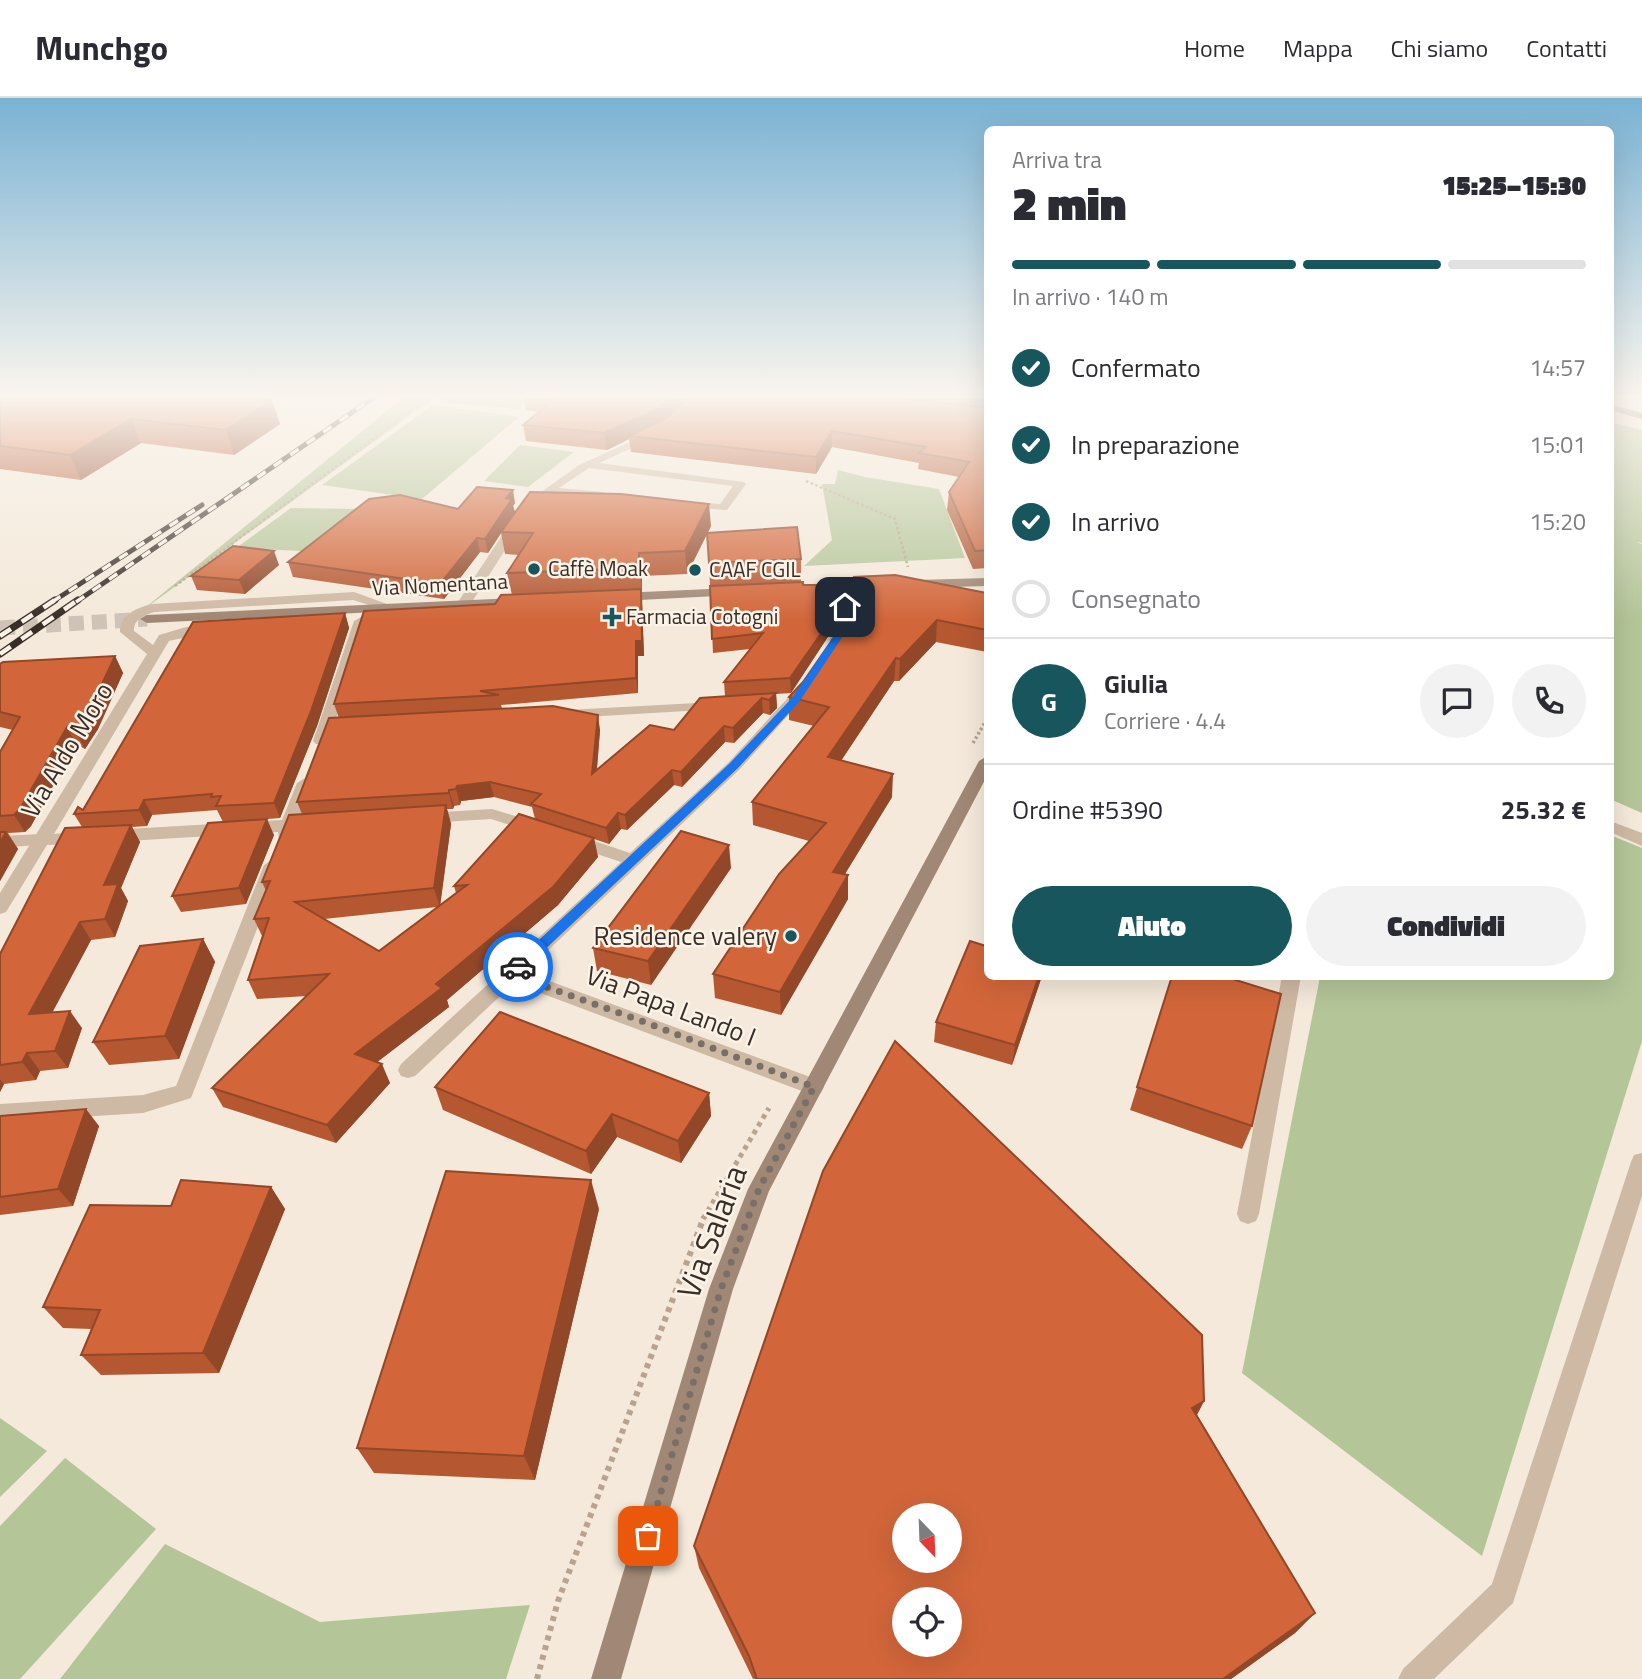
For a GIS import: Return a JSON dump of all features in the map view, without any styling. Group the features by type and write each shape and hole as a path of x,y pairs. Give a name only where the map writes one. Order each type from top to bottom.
{"main road":[{"path":"804,589 984,582"},
{"path":"599,598 750,591"},
{"name":"Via Nomentana","path":"147,613 531,602"},
{"name":"Via Salaria","path":"606,1679 721,1289 759,1189 984,767"}],"street":[{"path":"578,472 545,494 616,497"},
{"path":"642,472 740,484 723,508 670,502"},
{"path":"463,605 522,514"},
{"path":"831,648 845,627 845,587"},
{"path":"147,613 127,624 127,632 154,652 164,638 188,631 361,621 391,608"},
{"path":"0,1113 144,1104 184,1092 315,758 333,727 361,621"},
{"name":"Via Aldo Moro","path":"0,908 154,652"},
{"path":"408,1070 734,766 796,700 810,679"},
{"path":"770,702 796,700"},
{"path":"549,715 731,705"},
{"path":"411,818 492,814 633,860"},
{"path":"0,842 316,824"},
{"path":"1614,828 1642,840"},
{"name":"Via Papa Lando I","path":"510,974 814,1087"},
{"path":"1248,1214 1291,980"},
{"path":"1413,1679 1503,1593 1642,1162"}],"path":[{"path":"147,613 332,472"},
{"path":"806,481 895,519 913,584"}],"green space":[{"path":"312,472 333,472 140,612"},
{"path":"340,472 454,472 422,499 322,485"},
{"path":"493,472 548,472 528,487 484,481"},
{"path":"838,472 845,472 939,489 965,558 804,566 832,540 822,484 835,484"},
{"path":"1614,472 1642,472 1642,543 1636,542 1642,544 1642,813 1614,801"},
{"path":"291,508 362,509 301,551 236,548"},
{"path":"1614,837 1642,848 1642,1041 1482,1556 1242,1373 1319,980 1614,980"},
{"path":"0,1418 47,1451 0,1497"},
{"path":"65,1458 156,1529 20,1679 0,1679 0,1526"},
{"path":"165,1544 320,1622 530,1605 506,1679 60,1679"}],"building":[{"path":"962,472 984,472 984,550 975,551 949,492"},
{"path":"477,487 513,490 506,498 512,499 485,539 477,538 440,584 288,562 369,499 400,495 458,509"},
{"path":"530,492 621,494 709,504 685,551 639,553 639,568 507,573 533,533 501,532"},
{"path":"797,527 801,559 709,563 707,533"},
{"path":"233,546 274,551 239,580 191,576"},
{"path":"895,575 984,592 984,629 937,620 900,659 896,658 828,757 893,774 833,872 848,875 780,992 713,974 779,874 826,823 752,802 829,707 789,697 803,682 855,607 854,577"},
{"path":"803,582 803,585 836,585 836,612 790,678 724,682 763,633 712,639 710,586"},
{"path":"641,589 642,641 636,641 636,678 480,691 499,695 334,704 364,611 495,604 501,595"},
{"path":"345,613 311,711 274,803 216,806 221,796 211,797 212,794 144,800 139,810 74,814 78,807 83,810 193,622"},
{"path":"115,656 89,712 76,732 67,727 20,809 14,815 0,816 0,752 20,717 0,712 0,664"},
{"path":"776,693 769,700 762,698 733,728 724,726 681,772 672,770 625,815 618,813 606,828 531,804 541,794 490,782 457,786 456,789 449,790 449,793 297,802 329,718 553,706 598,715 592,774 650,725 674,730 700,698"},
{"path":"446,805 434,888 295,902 379,951 467,885 454,886 519,814 594,838 554,886 436,984 442,988 355,1054 382,1064 327,1125 212,1088 329,974 248,980 269,918 254,919 270,881 262,882 289,815"},
{"path":"267,819 239,888 172,896 208,823"},
{"path":"131,825 104,885 118,884 105,919 80,922 29,1014 70,1011 55,1051 27,1053 22,1062 0,1065 0,954 65,828"},
{"path":"681,831 729,845 648,961 593,948"},
{"path":"0,832 6,832 0,843"},
{"path":"203,939 165,1036 93,1042 140,946"},
{"path":"970,941 984,945 984,980 1038,980 1015,1045 936,1022"},
{"path":"1171,980 1236,980 1281,994 1252,1126 1137,1087"},
{"path":"500,1012 709,1093 678,1141 612,1114 586,1151 435,1087"},
{"path":"895,1041 1202,1335 1204,1401 1192,1408 1315,1613 1223,1679 757,1679 749,1656 694,1546 823,1171"},
{"path":"86,1109 58,1189 0,1197 0,1116"},
{"path":"446,1171 591,1180 524,1456 357,1448"},
{"path":"181,1180 271,1187 203,1353 81,1355 100,1310 43,1307 90,1205 171,1206"}],"tunnel":[{"path":"0,628 147,619"}],"railway":[{"path":"76,602 266,472"},
{"path":"52,602 202,505"},
{"path":"0,636 55,600"},
{"path":"0,654 78,600"}],"way so far":[{"path":"518,967 510,974 814,1087 759,1189 721,1289 648,1536"}],"place":[{"name":"Caffè Moak","path":"534,569"},
{"name":"CAAF CGIL","path":"695,570"},
{"name":"Farmacia Cotogni","path":"612,617"},
{"name":"Residence valery","path":"791,936"}],"route":[{"path":"518,967 734,766 796,700 845,627 845,607"}]}
